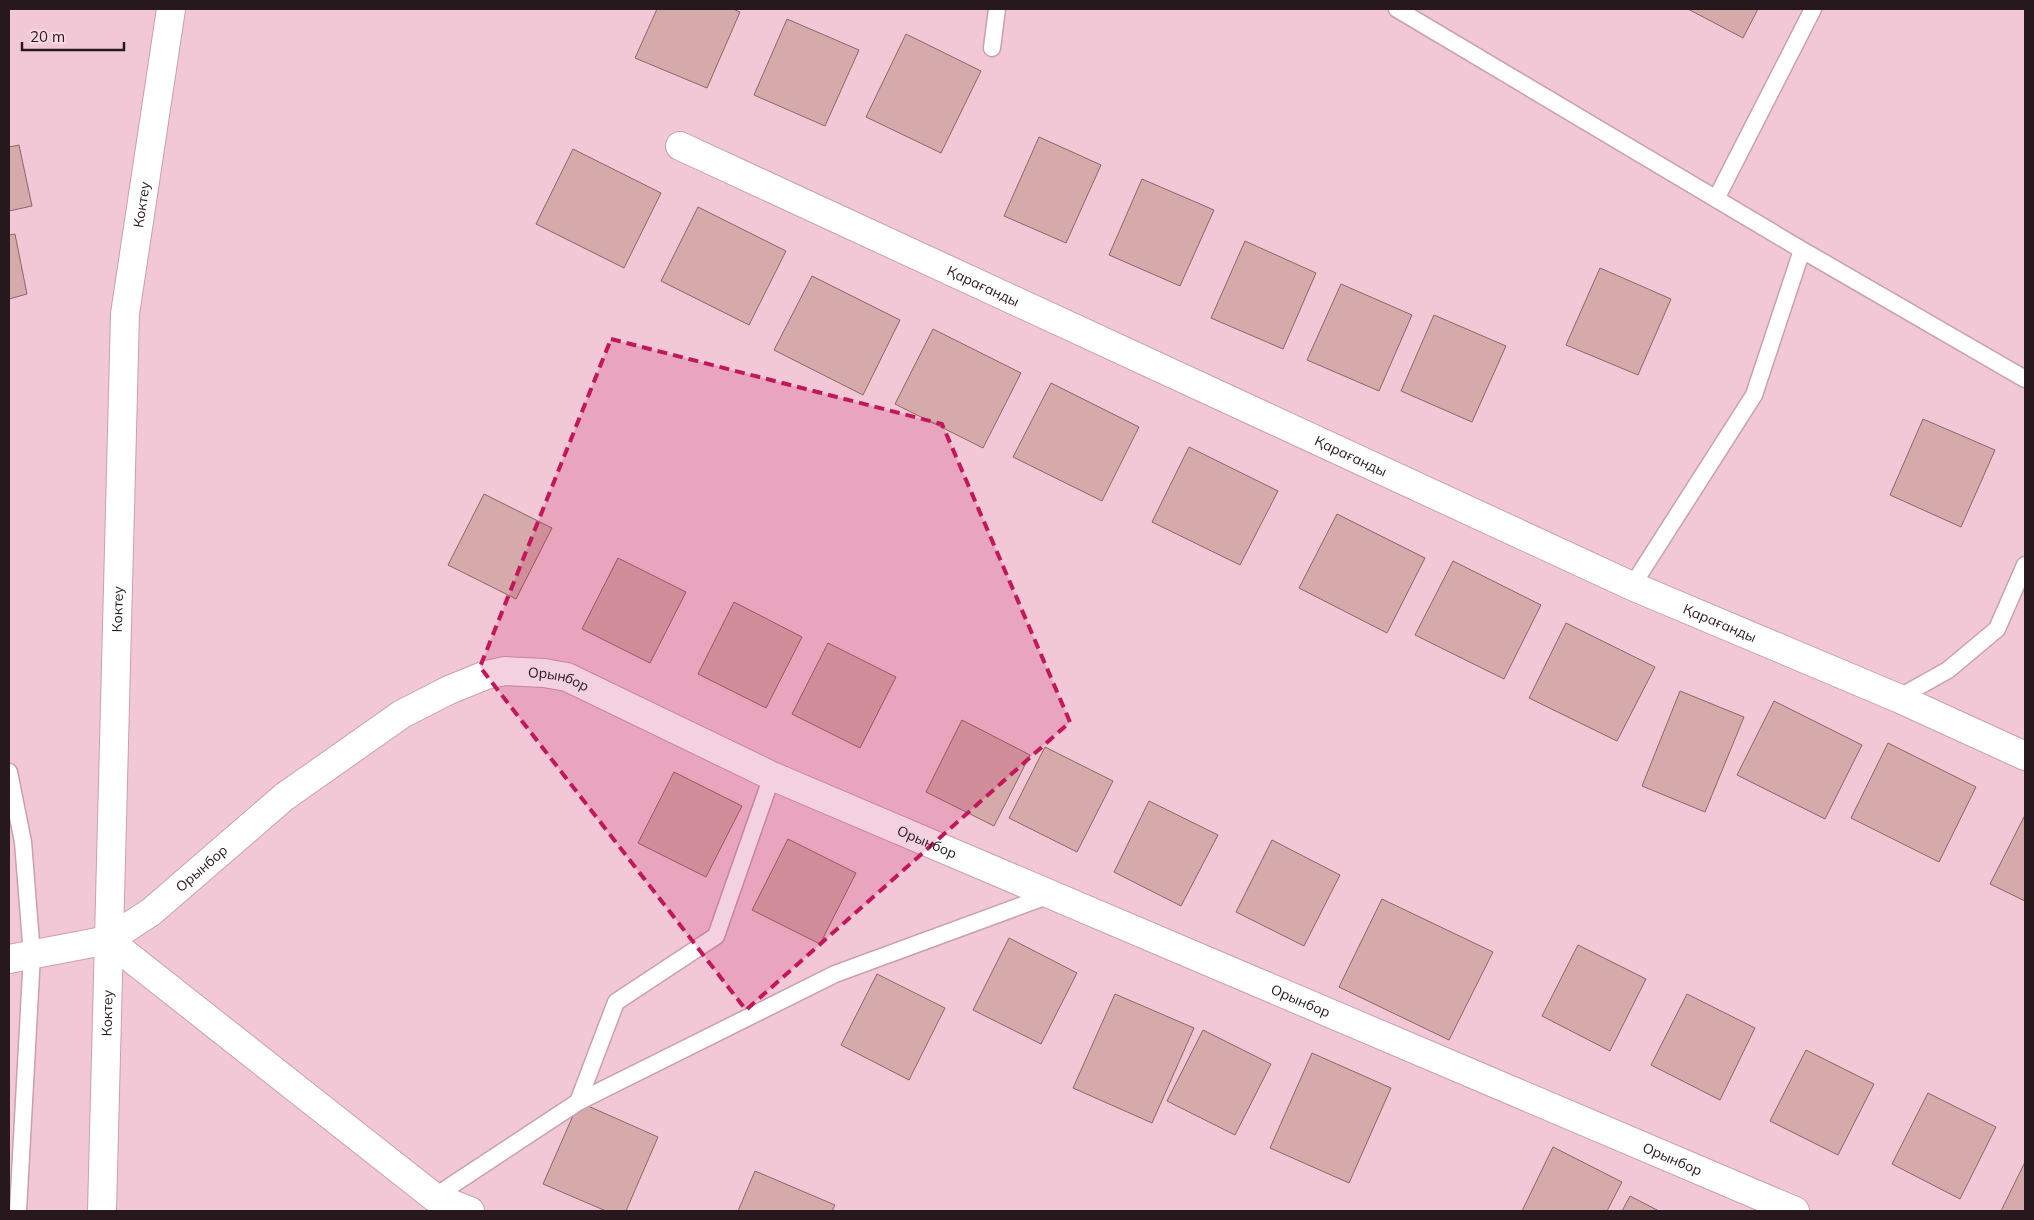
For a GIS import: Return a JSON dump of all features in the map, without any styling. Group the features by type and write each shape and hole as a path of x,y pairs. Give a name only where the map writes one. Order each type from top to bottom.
{"street":[{"name":"Коктеу","path":"102,1211 125,314 171,9"},
{"name":"Қарағанды","path":"680,146 1632,586 1898,698 2025,756"},
{"name":"Орынбор","path":"108,940 151,912 284,797 402,714 449,690 486,675 505,671 524,671 567,677 772,776 1795,1211"},
{"path":"20,957 108,940 434,1197 470,1211"}],"lane":[{"path":"992,48 997,9"},
{"path":"1397,9 1802,250 2025,379"},
{"path":"1716,199 1813,9"},
{"path":"1632,586 1754,395 1802,250"},
{"path":"1898,698 1948,670 1997,629 2025,564"},
{"path":"9,772 22,842 18,1211"},
{"path":"578,1102 616,1002 716,936 772,776"},
{"path":"434,1197 578,1102 835,974 1050,895"}],"highlighted area":[{"path":"611,339 942,424 1070,722 746,1010 480,667"}],"building":[{"path":"657,9 733,9 740,12 707,88 635,58"},
{"path":"1688,9 1758,9 1743,38"},
{"path":"787,19 859,50 825,126 754,95"},
{"path":"906,34 981,71 941,153 866,117"},
{"path":"1039,137 1101,165 1066,243 1004,216"},
{"path":"19,145 32,206 9,211 9,147"},
{"path":"573,149 661,193 624,268 536,224"},
{"path":"1142,179 1214,210 1180,286 1109,255"},
{"path":"698,207 786,251 749,325 661,281"},
{"path":"15,234 27,294 9,299 9,235"},
{"path":"1245,241 1316,273 1283,349 1211,318"},
{"path":"1600,268 1671,299 1638,375 1566,345"},
{"path":"812,276 900,320 863,395 774,350"},
{"path":"1341,284 1412,315 1379,391 1307,360"},
{"path":"1434,315 1506,346 1472,422 1401,391"},
{"path":"933,329 1021,373 983,448 895,404"},
{"path":"1051,383 1139,427 1102,501 1013,457"},
{"path":"1923,419 1995,450 1961,527 1890,495"},
{"path":"1189,447 1278,491 1240,565 1152,522"},
{"path":"484,494 552,528 516,599 448,565"},
{"path":"1337,514 1425,558 1387,633 1299,588"},
{"path":"618,558 686,592 650,663 582,629"},
{"path":"1453,561 1541,605 1504,679 1415,635"},
{"path":"734,602 802,637 766,708 698,674"},
{"path":"1566,623 1655,667 1617,741 1529,698"},
{"path":"828,643 896,677 860,748 792,714"},
{"path":"1680,691 1744,717 1705,812 1642,786"},
{"path":"1774,701 1862,745 1825,819 1737,775"},
{"path":"962,720 1030,755 994,826 926,792"},
{"path":"1888,743 1976,787 1939,862 1851,818"},
{"path":"1045,747 1113,781 1077,852 1009,818"},
{"path":"674,772 742,806 706,877 638,843"},
{"path":"1149,801 1218,835 1181,906 1114,872"},
{"path":"2025,815 2025,901 1990,884"},
{"path":"788,839 856,873 820,944 752,910"},
{"path":"1272,840 1340,875 1304,946 1236,912"},
{"path":"1382,899 1493,952 1449,1040 1339,987"},
{"path":"1009,938 1077,973 1041,1044 973,1010"},
{"path":"1578,945 1646,979 1610,1051 1542,1016"},
{"path":"877,974 945,1008 909,1080 841,1045"},
{"path":"1115,994 1194,1028 1152,1123 1073,1088"},
{"path":"1687,994 1755,1028 1720,1100 1651,1065"},
{"path":"1203,1030 1271,1064 1235,1135 1167,1101"},
{"path":"1806,1050 1874,1084 1838,1155 1770,1121"},
{"path":"1312,1053 1391,1088 1349,1183 1270,1148"},
{"path":"1928,1093 1996,1127 1960,1199 1892,1164"},
{"path":"579,1102 658,1137 626,1211 606,1211 543,1184"},
{"path":"1553,1147 1622,1182 1607,1211 1522,1211"},
{"path":"2025,1162 2025,1211 2001,1211"},
{"path":"755,1171 835,1205 832,1211 738,1211"},
{"path":"1630,1196 1659,1211 1622,1211"}]}
